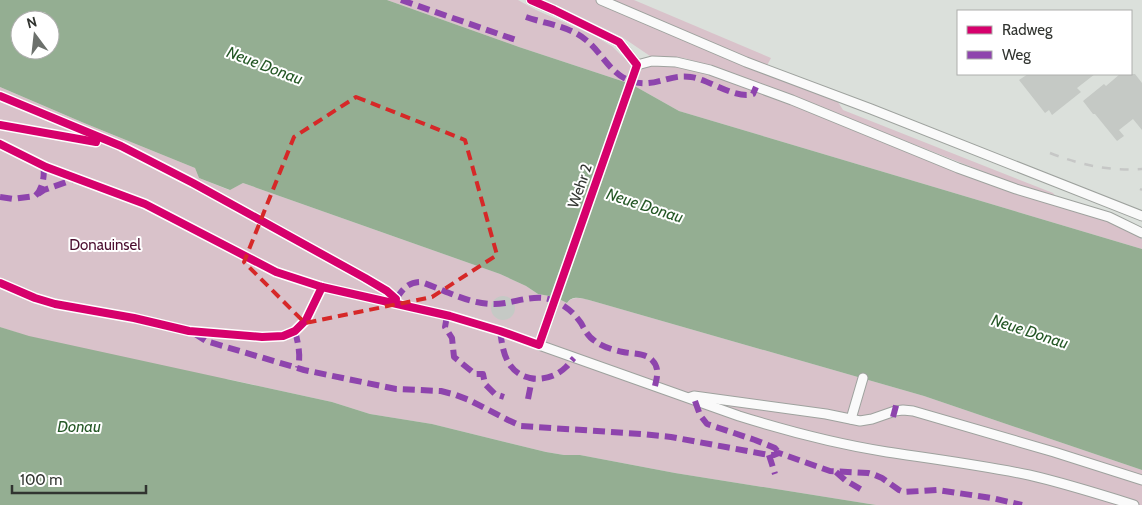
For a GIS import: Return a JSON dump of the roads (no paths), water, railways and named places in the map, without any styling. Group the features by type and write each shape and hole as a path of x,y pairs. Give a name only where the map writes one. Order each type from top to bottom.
{"lane":[{"path":"531,0 619,42 638,64 652,61 676,62 710,70 792,100 1016,190 1109,217 1142,233"},
{"path":"601,0 746,62 1142,216"},
{"name":"Wehr 2","path":"638,64 539,345 689,398"},
{"path":"851,419 863,378"},
{"path":"689,398 694,396 724,399 860,420 872,419 895,411 914,411 1142,480"},
{"path":"689,398 739,416 798,433 885,452 975,465 1030,476 1086,490 1134,505"}],"water":[{"name":"Neue Donau","path":"0,0 387,0 631,84 679,111 1142,249 1142,470 924,396 589,300 574,298 567,303 555,297 538,294 500,274 243,183 230,190 199,178 195,168 0,87"},
{"name":"Donau","path":"0,327 29,336 332,402 370,414 432,424 546,452 580,455 675,473 876,505 0,505"}],"railway":[{"path":"1050,153 1095,166 1118,169 1142,169"}],"park label":[{"name":"Donauinsel","path":"105,245"}]}
